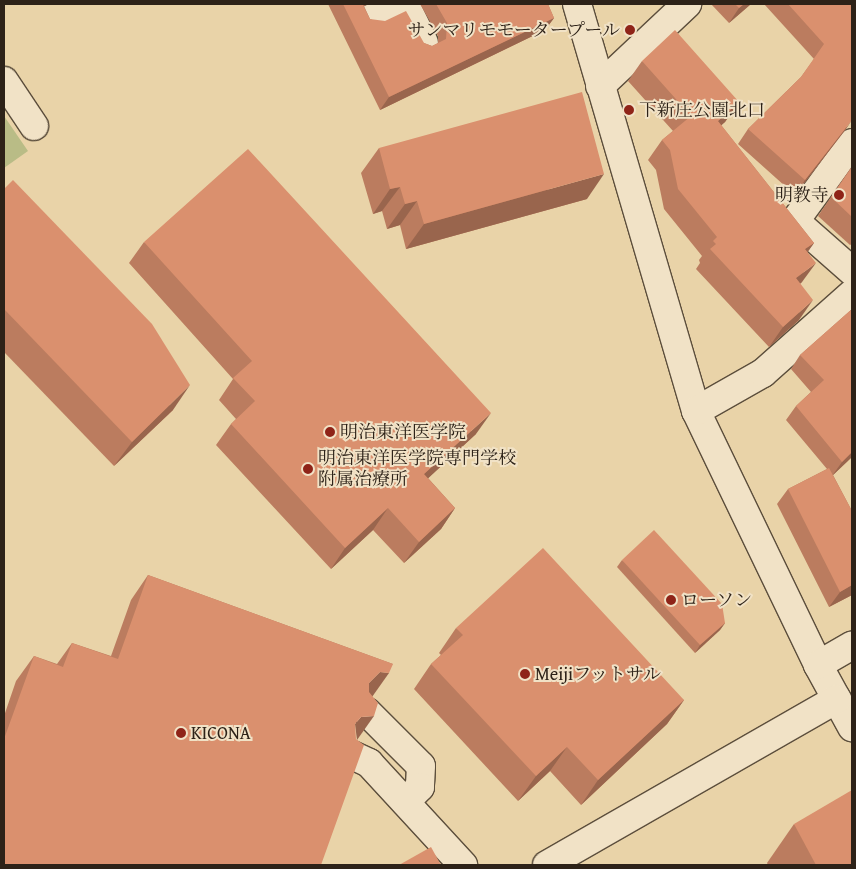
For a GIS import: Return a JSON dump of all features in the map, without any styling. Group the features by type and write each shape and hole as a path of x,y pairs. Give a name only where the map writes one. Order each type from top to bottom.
{"street":[{"path":"370,19 403,4 424,43"},
{"path":"577,4 696,411 818,665 852,727"},
{"path":"600,86 687,4"},
{"path":"4,81 34,126"},
{"path":"852,143 796,221 852,271"},
{"path":"696,411 763,373 852,294"},
{"path":"818,665 852,646"},
{"path":"547,865 837,699"},
{"path":"367,712 421,766 420,787 406,802"},
{"path":"352,755 369,763 464,865"}],"green space":[{"path":"4,116 28,151 4,168"}],"building":[{"path":"343,4 364,4 370,19 385,21 406,11 424,43 432,46 446,39 447,23 436,4 548,4 554,18 389,97"},
{"path":"735,4 744,4 739,8"},
{"path":"788,4 852,4 852,120 805,180 748,129 801,77 824,44"},
{"path":"675,30 739,102 718,121 814,243 805,249 816,263 796,278 813,300 783,327 710,249 716,244 713,241 717,237 678,189 670,150 662,140 691,116 642,61"},
{"path":"582,92 604,174 424,224 417,201 405,204 400,187 390,189 379,148"},
{"path":"248,149 491,413 424,474 455,508 419,542 388,508 345,548 231,424 255,401 233,378 252,361 144,242"},
{"path":"852,167 852,217 831,197"},
{"path":"13,180 152,324 190,385 132,442 4,309 4,189"},
{"path":"852,309 852,452 842,462 796,406 824,380 800,355"},
{"path":"829,468 852,511 852,585 840,592 788,489"},
{"path":"654,530 722,604 725,623 700,645 622,560"},
{"name":"Meijiフットサル","path":"543,548 684,700 598,780 567,747 536,776 431,664 463,635 456,628"},
{"name":"KICONA","path":"148,575 393,664 389,673 380,672 369,683 369,692 378,703 374,716 361,717 355,724 356,739 364,745 321,865 4,865 4,739 34,656 63,667 72,643 118,659"},
{"path":"852,790 852,865 816,865 794,824"},
{"path":"431,847 441,865 399,865"}],"place":[{"name":"サンマリモモータープール","path":"630,30"},
{"name":"下新庄公園北口","path":"629,110"},
{"name":"明教寺","path":"839,195"},
{"name":"明治東洋医学院","path":"330,432"},
{"name":"明治東洋医学院専門学校 附属治療所","path":"308,469"},
{"name":"ローソン","path":"671,600"},
{"name":"Meijiフットサル","path":"525,674"},
{"name":"KICONA","path":"181,733"}]}
